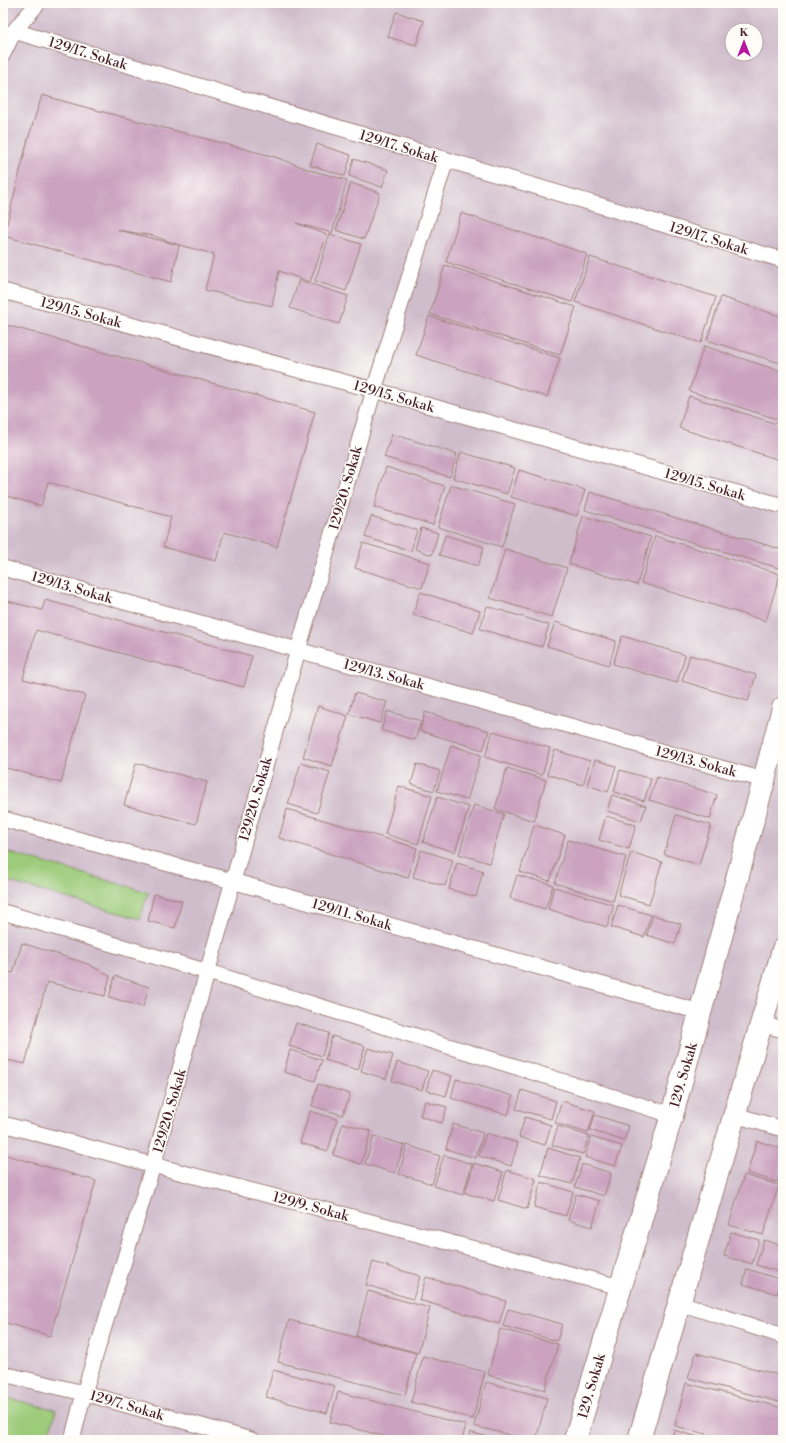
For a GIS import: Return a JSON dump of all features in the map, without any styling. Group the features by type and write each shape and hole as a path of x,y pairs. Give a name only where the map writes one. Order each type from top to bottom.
{"street":[{"name":"129. Sokak","path":"575,1440 672,1115 783,708"},
{"path":"638,1440 680,1303 783,950"}],"lane":[{"path":"3,54 14,31 38,3"},
{"name":"129/17. Sokak","path":"14,31 783,260"},
{"name":"129/20. Sokak","path":"72,1440 84,1393 153,1165 298,650 374,390 446,160"},
{"name":"129/15. Sokak","path":"3,291 374,390 783,506"},
{"name":"129/13. Sokak","path":"3,568 764,780"},
{"name":"129/11. Sokak","path":"3,820 232,881 700,1012"},
{"path":"3,912 208,972 672,1115"},
{"path":"762,1024 783,1030"},
{"path":"735,1114 783,1129"},
{"name":"129/9. Sokak","path":"3,1124 153,1165 620,1287"},
{"path":"680,1303 783,1336"},
{"name":"129/7. Sokak","path":"3,1374 84,1393 251,1440"}],"shaded area":[{"path":"3,3 783,3 783,1440 48,1440 55,1410 3,1397"}],"green space":[{"path":"3,851 148,892 140,919 3,880"},
{"path":"3,1397 56,1410 48,1440 3,1440"}],"building":[{"path":"396,12 424,21 416,45 388,37"},
{"path":"42,95 275,157 310,170 347,180 332,233 296,223 327,235 310,282 279,271 272,306 205,290 214,254 179,245 171,282 4,236 28,139","holes":["118,230 154,236 179,245"]},
{"path":"317,144 351,155 345,176 310,165"},
{"path":"354,159 388,170 382,187 349,176"},
{"path":"351,183 380,193 364,239 336,230"},
{"path":"461,213 587,254 572,302 446,262"},
{"path":"330,234 361,244 346,291 315,281"},
{"path":"590,257 716,297 701,343 575,302"},
{"path":"445,265 576,307 560,355 430,314"},
{"path":"299,280 348,296 339,324 290,308"},
{"path":"721,297 783,317 783,364 707,340"},
{"path":"429,316 560,358 547,397 416,355"},
{"path":"3,324 315,412 277,547 224,532 216,561 163,547 171,517 48,482 41,506 3,495"},
{"path":"704,346 783,372 783,421 689,391"},
{"path":"689,396 783,426 783,461 679,428"},
{"path":"392,434 457,454 450,477 384,457"},
{"path":"461,452 515,468 507,494 453,478"},
{"path":"386,467 445,486 433,525 374,507"},
{"path":"519,470 585,490 577,516 511,497"},
{"path":"451,485 515,504 502,547 438,527"},
{"path":"590,492 783,550 782,569 585,510"},
{"path":"371,516 417,530 411,551 365,537"},
{"path":"583,516 651,537 637,585 569,564"},
{"path":"421,528 438,533 432,555 415,549"},
{"path":"445,535 484,547 478,566 439,555"},
{"path":"655,536 780,574 766,621 641,583"},
{"path":"363,543 430,563 422,588 355,568"},
{"path":"505,549 567,568 552,617 490,598"},
{"path":"420,592 480,611 473,633 413,615"},
{"path":"3,600 42,610 45,600 252,656 244,687 36,630 23,679 85,695 61,783 3,767"},
{"path":"487,606 549,625 542,647 480,629"},
{"path":"555,622 616,641 609,665 547,646"},
{"path":"622,636 685,655 677,683 613,664"},
{"path":"690,655 756,675 748,701 682,681"},
{"path":"355,693 387,702 380,723 349,714"},
{"path":"318,706 348,716 332,766 303,757"},
{"path":"387,711 421,721 415,740 381,730"},
{"path":"425,712 489,731 483,750 420,731"},
{"path":"493,731 550,748 542,775 485,757"},
{"path":"451,745 481,755 467,800 437,791"},
{"path":"555,750 590,761 583,785 547,774"},
{"path":"595,760 616,766 608,792 587,785"},
{"path":"136,763 207,782 196,824 124,805"},
{"path":"301,763 330,772 317,813 288,804"},
{"path":"417,764 440,771 434,791 411,784"},
{"path":"507,768 546,780 534,821 495,809"},
{"path":"620,770 651,779 644,801 614,792"},
{"path":"657,777 717,795 710,819 649,800"},
{"path":"399,786 432,796 418,844 385,834"},
{"path":"612,795 646,806 641,821 607,811"},
{"path":"437,797 469,807 455,852 423,842"},
{"path":"474,805 504,814 489,863 459,854"},
{"path":"287,809 417,848 408,878 279,838"},
{"path":"676,815 711,825 699,865 664,854"},
{"path":"606,816 636,825 629,849 599,840"},
{"path":"534,825 565,835 550,881 520,872"},
{"path":"568,840 626,857 613,901 555,883"},
{"path":"421,850 453,860 445,886 413,877"},
{"path":"631,852 662,862 649,904 618,895"},
{"path":"457,863 483,871 476,897 449,889"},
{"path":"517,875 553,885 545,909 510,898"},
{"path":"554,887 614,905 607,927 548,909"},
{"path":"154,894 182,901 175,928 148,921"},
{"path":"618,905 651,915 644,937 611,927"},
{"path":"653,915 681,924 675,944 647,935"},
{"path":"22,943 88,964 110,976 105,996 47,982 25,1064 3,1059 3,970 13,973"},
{"path":"115,976 149,987 143,1007 109,997"},
{"path":"296,1023 329,1033 322,1056 289,1046"},
{"path":"332,1036 365,1046 358,1070 325,1060"},
{"path":"368,1048 393,1055 386,1079 361,1071"},
{"path":"290,1050 322,1060 315,1081 284,1072"},
{"path":"397,1062 428,1071 422,1090 392,1081"},
{"path":"432,1070 452,1076 446,1096 426,1090"},
{"path":"456,1079 513,1096 508,1115 451,1098"},
{"path":"318,1084 350,1094 343,1115 312,1106"},
{"path":"522,1090 556,1101 551,1119 516,1109"},
{"path":"425,1101 447,1107 442,1123 420,1116"},
{"path":"562,1101 595,1111 588,1133 555,1123"},
{"path":"310,1111 337,1119 328,1151 300,1143"},
{"path":"595,1115 629,1126 624,1141 590,1130"},
{"path":"525,1117 551,1125 545,1145 519,1137"},
{"path":"343,1123 371,1131 361,1164 333,1155"},
{"path":"453,1124 483,1133 476,1158 446,1149"},
{"path":"558,1126 589,1136 583,1154 552,1145"},
{"path":"486,1133 518,1143 511,1166 479,1156"},
{"path":"374,1136 404,1145 395,1173 365,1164"},
{"path":"591,1137 622,1146 615,1166 585,1157"},
{"path":"757,1141 783,1149 783,1161 777,1182 747,1173"},
{"path":"407,1145 440,1156 432,1184 399,1174"},
{"path":"548,1148 580,1158 572,1184 540,1175"},
{"path":"3,1154 96,1181 50,1336 3,1322"},
{"path":"444,1155 472,1164 463,1195 434,1186"},
{"path":"474,1163 503,1172 494,1201 465,1193"},
{"path":"582,1164 611,1173 604,1196 575,1187"},
{"path":"507,1170 536,1179 527,1209 498,1200"},
{"path":"744,1175 779,1185 763,1235 729,1225"},
{"path":"541,1182 573,1192 566,1216 534,1207"},
{"path":"576,1194 600,1201 592,1227 568,1220"},
{"path":"731,1232 759,1240 752,1264 724,1256"},
{"path":"764,1240 783,1246 783,1273 756,1265"},
{"path":"373,1262 420,1276 413,1299 366,1285"},
{"path":"747,1269 782,1280 777,1294 743,1284"},
{"path":"426,1277 506,1301 499,1324 419,1300"},
{"path":"368,1291 430,1308 418,1353 356,1336"},
{"path":"508,1309 562,1324 557,1341 503,1326"},
{"path":"289,1320 416,1353 405,1395 278,1362"},
{"path":"500,1329 558,1344 545,1390 488,1375"},
{"path":"696,1353 783,1376 783,1403 688,1378"},
{"path":"423,1356 485,1372 473,1419 411,1402"},
{"path":"273,1370 335,1386 327,1413 266,1397"},
{"path":"486,1382 547,1398 536,1440 529,1440 474,1426"},
{"path":"686,1383 783,1408 783,1440 730,1440 675,1426"},
{"path":"338,1392 466,1425 462,1440 399,1440 330,1422"},
{"path":"674,1430 708,1440 672,1440"},
{"path":"470,1432 499,1440 467,1440"}]}
